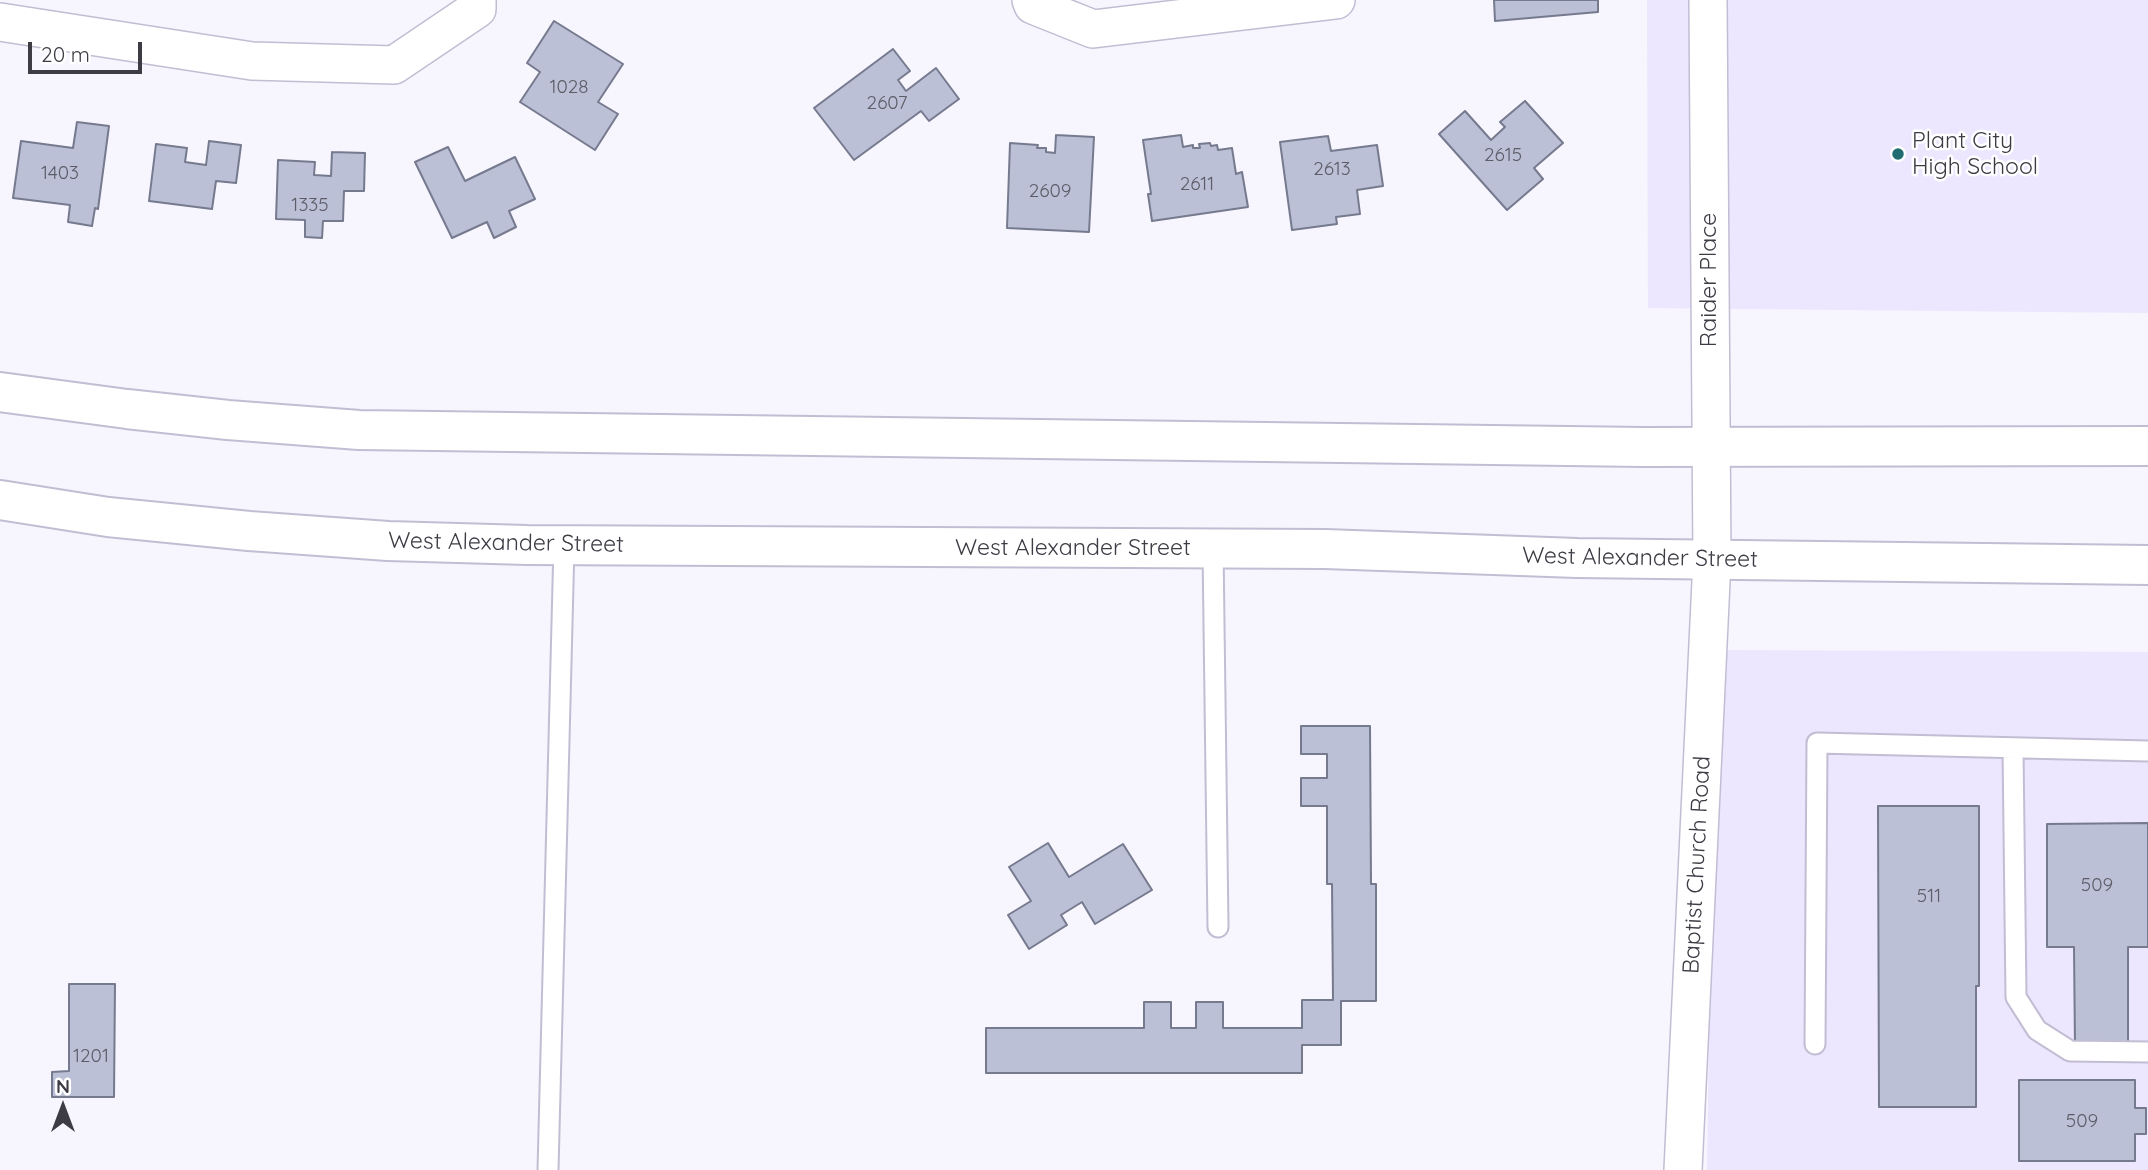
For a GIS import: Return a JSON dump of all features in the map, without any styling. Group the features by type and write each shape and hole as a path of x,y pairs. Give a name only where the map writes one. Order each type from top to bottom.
{"main road":[{"path":"0,392 190,416 359,430 1711,447 2148,446"},
{"name":"West Alexander Street","path":"0,500 108,517 388,541 564,545 1325,549 1577,558 2148,565"}],"street":[{"path":"0,22 252,61 394,65 477,9 477,0"},
{"path":"1031,0 1033,5 1093,29 1336,0"},
{"name":"Raider Place","path":"1708,0 1712,560"},
{"name":"Baptist Church Road","path":"1683,1170 1712,560"}],"lane":[{"path":"548,1170 564,545"},
{"path":"1213,548 1218,927"},
{"path":"1815,1044 1818,743 2148,751"},
{"path":"2012,748 2016,997 2036,1030 2070,1051 2148,1052"}],"shaded area":[{"name":"Plant City High School","path":"1647,0 2148,0 2148,313 1648,308"},
{"path":"1715,650 2148,652 2148,1170 1707,1170"}],"building":[{"path":"1494,0 1598,0 1598,12 1495,21"},
{"path":"554,21 623,64 598,102 618,114 595,150 520,102 540,72 527,63"},
{"path":"893,49 910,71 898,80 906,91 936,68 959,99 929,121 921,111 854,160 814,108"},
{"path":"1525,101 1563,143 1534,168 1543,179 1507,210 1439,134 1465,111 1491,140 1505,127 1500,122"},
{"path":"77,122 109,126 98,209 95,208 92,226 68,222 70,205 13,198 21,141 73,148"},
{"path":"1056,135 1094,137 1089,232 1007,228 1010,143 1038,145 1037,148 1046,148 1046,152 1055,153"},
{"path":"1181,135 1183,147 1193,145 1193,148 1200,148 1199,144 1210,143 1211,146 1217,145 1218,150 1232,148 1236,174 1242,172 1248,207 1152,221 1143,140"},
{"path":"1328,136 1331,151 1377,145 1383,186 1357,190 1360,214 1336,217 1337,224 1292,230 1280,142"},
{"path":"209,141 241,145 236,183 216,181 212,209 149,201 156,144 187,148 185,162 206,165"},
{"path":"448,147 465,181 515,157 535,199 509,211 516,227 494,238 487,222 452,238 415,162"},
{"path":"332,152 365,153 364,191 344,191 343,221 323,221 322,238 305,237 305,220 276,219 278,160 315,162 314,175 331,176"},
{"path":"1301,726 1370,726 1371,884 1376,884 1376,1001 1341,1001 1341,1045 1302,1045 1302,1073 986,1073 986,1028 1144,1028 1144,1002 1171,1002 1171,1028 1196,1028 1196,1002 1223,1002 1223,1028 1302,1028 1302,1000 1333,1000 1332,884 1327,884 1327,806 1301,806 1301,778 1327,778 1327,754 1301,754"},
{"path":"1878,806 1979,806 1976,1107 1879,1107"},
{"path":"2148,823 2148,947 2128,947 2128,1047 2075,1047 2074,947 2047,947 2047,824"},
{"path":"1048,843 1069,877 1123,844 1152,890 1095,924 1082,902 1061,915 1067,925 1029,949 1008,915 1031,901 1009,867"},
{"path":"69,984 115,984 114,1097 52,1097 52,1072 69,1071"},
{"path":"2019,1080 2135,1080 2135,1108 2146,1108 2146,1134 2135,1134 2135,1161 2019,1161"}],"place":[{"name":"Plant City High School","path":"1898,154"}]}
